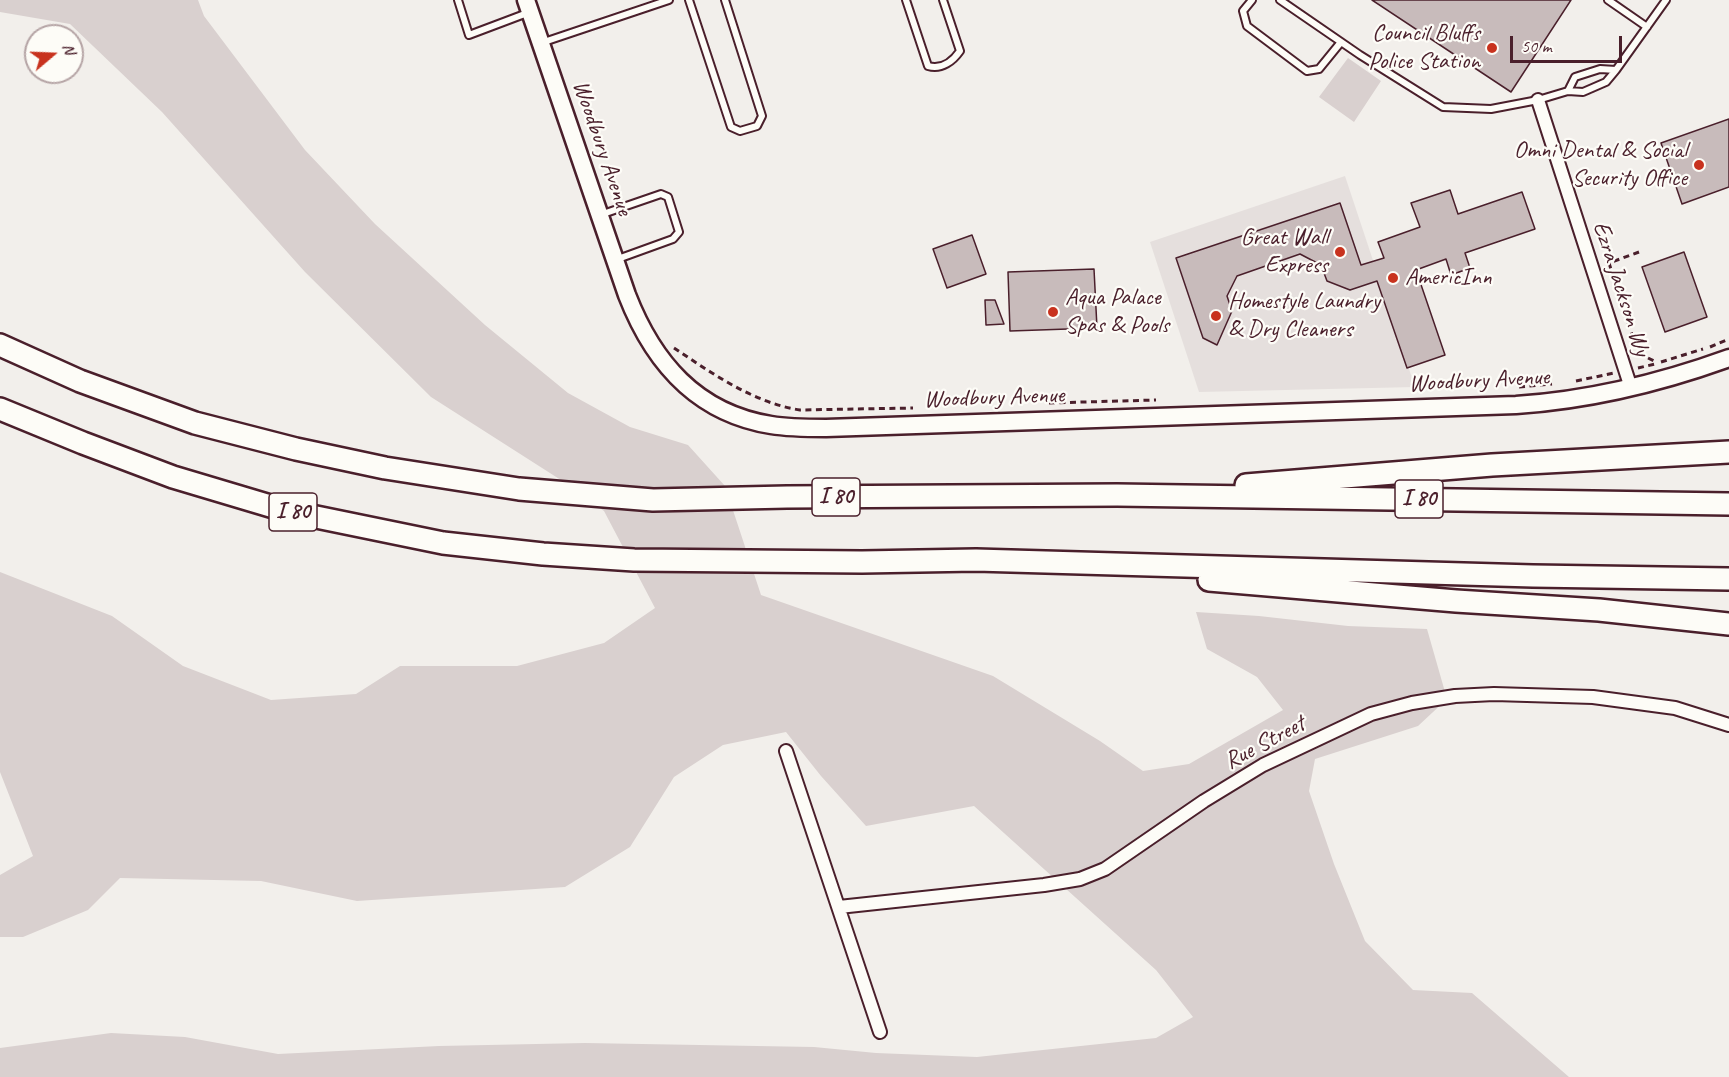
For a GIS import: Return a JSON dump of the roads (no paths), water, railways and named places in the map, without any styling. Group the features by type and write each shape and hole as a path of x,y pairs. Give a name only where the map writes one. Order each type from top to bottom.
{"highway":[{"name":"I 80","path":"0,345 80,381 195,423 296,449 385,468 519,489 653,500 1117,495 1729,504"},
{"name":"I 80","path":"0,409 173,477 287,511 443,543 543,554 634,560 861,562 976,560 1533,576 1729,579"},
{"path":"1117,495 1492,465 1729,452"},
{"path":"976,560 1456,601 1599,609 1729,624"}],"main road":[{"name":"Woodbury Avenue","path":"528,6 632,308 646,338 662,362 694,392 742,417 770,425 826,428 1493,406 1560,401 1631,388 1668,379 1729,358"}],"street":[{"name":"Ezra Jackson Wy","path":"1538,100 1631,388"},
{"name":"Rue Street","path":"839,907 1044,885 1080,879 1104,869 1204,801 1263,765 1371,714 1412,703 1455,696 1494,694 1593,697 1675,708 1729,725"},
{"path":"786,751 880,1032"}],"lane":[{"path":"458,0 469,35 528,6"},
{"path":"541,43 669,0"},
{"path":"688,0 731,128 740,131 757,126 762,116 725,0"},
{"path":"906,0 928,66 935,68 953,62 960,51 943,0"},
{"path":"1252,0 1243,11 1247,26 1307,71 1319,69 1341,42"},
{"path":"1280,0 1443,107 1491,109 1538,100 1568,91 1583,92 1606,82 1666,0"},
{"path":"1608,0 1647,27"},
{"path":"1568,91 1575,76 1600,69 1616,70"},
{"path":"600,215 661,194 668,197 679,232 673,239 615,260"}],"place":[{"name":"Council Bluffs Police Station","path":"1492,48"},
{"name":"Omni Dental & Social Security Office","path":"1699,165"},
{"name":"Great Wall Express","path":"1340,252"},
{"name":"AmericInn","path":"1393,278"},
{"name":"Aqua Palace Spas & Pools","path":"1053,312"},
{"name":"Homestyle Laundry & Dry Cleaners","path":"1216,316"}]}
